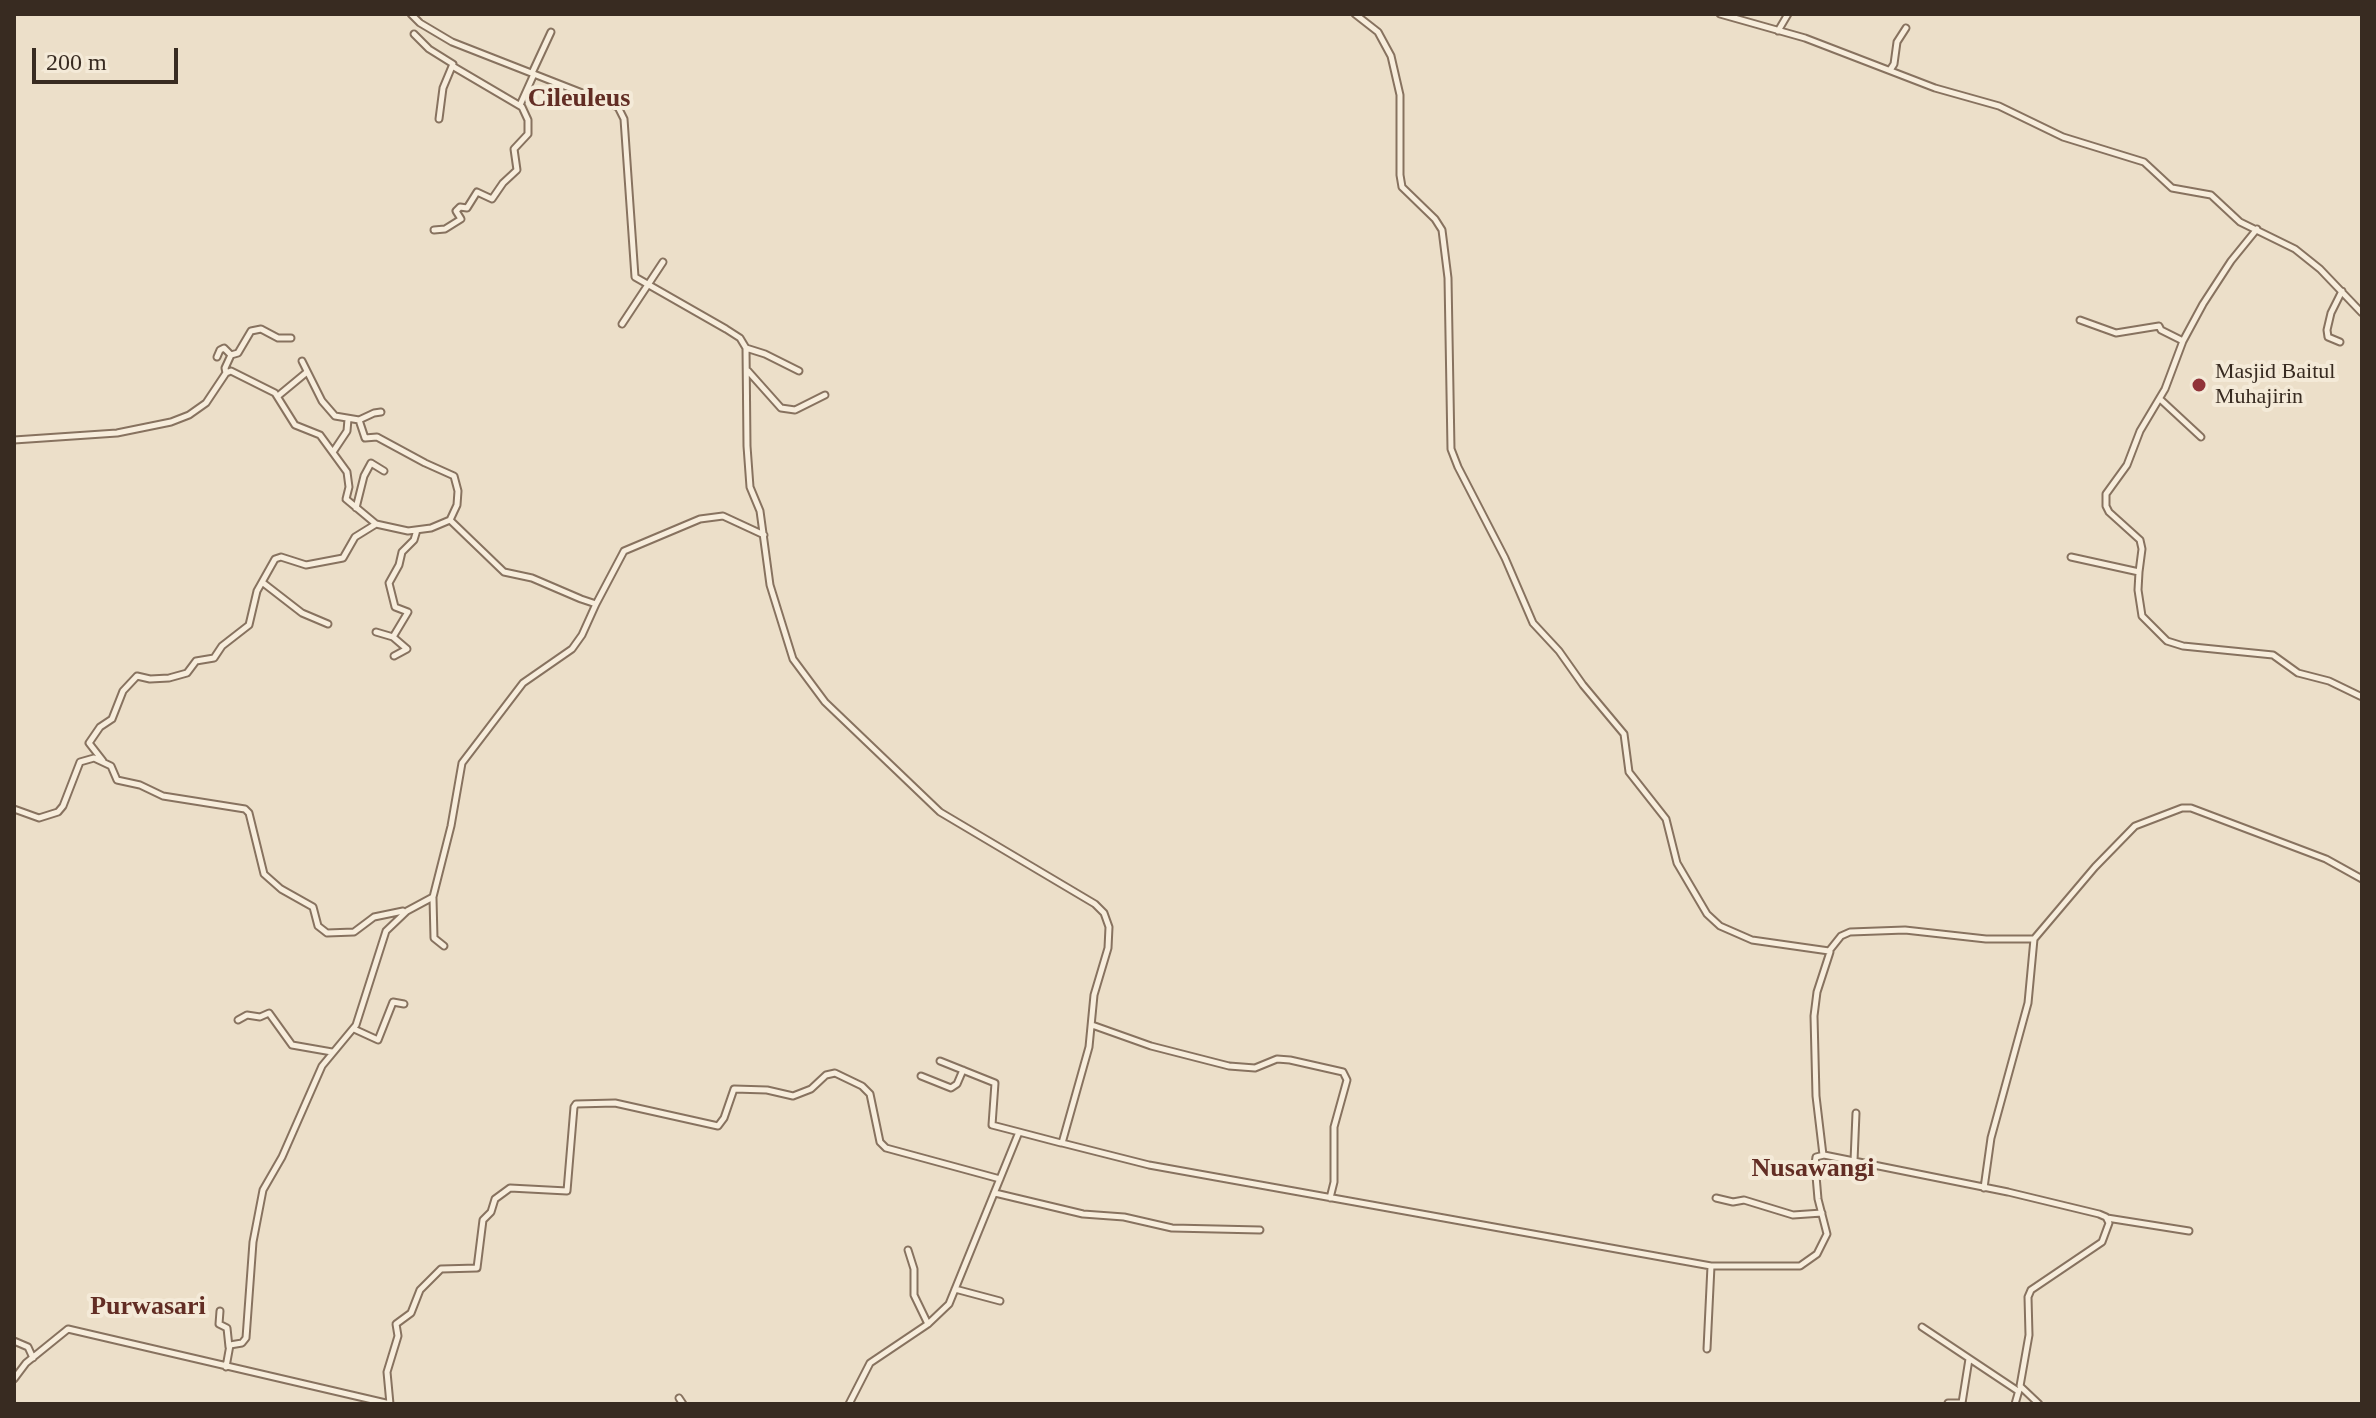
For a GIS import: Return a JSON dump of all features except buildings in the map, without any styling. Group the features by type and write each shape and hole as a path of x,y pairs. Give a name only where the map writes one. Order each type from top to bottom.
{"street":[{"path":"411,14 452,42 618,107 622,113 633,271 640,282 726,329 740,338 746,348 748,470 765,535 770,585 793,659 825,702 940,812 1095,904 1104,913 1109,937 1094,995 1089,1047 1062,1143"},
{"path":"1355,14 1378,32 1391,56 1400,95 1402,187 1442,230 1448,295 1451,449 1533,623 1621,730 1629,772 1666,819 1677,863 1713,921 1752,940 1831,951"},
{"path":"1720,14 1805,38 1935,88 1999,106 2063,137 2144,162 2172,188 2211,195 2233,216 2295,249 2362,313"},
{"path":"1778,31 1788,14"},
{"path":"1890,70 1894,64 1897,42 1906,28"},
{"path":"520,105 551,32"},
{"path":"414,34 429,49 450,60 454,67 520,105 525,111 529,128 525,140 518,142 514,149 517,164 513,175 492,199 477,192 467,208 460,207 456,211 461,219 445,229 434,230"},
{"path":"439,119 443,88 454,67"},
{"path":"2257,229 2231,261 2183,341 2160,399 2140,431 2127,465 2106,494 2106,506 2140,540 2138,590 2142,616 2167,641 2183,646 2273,655 2298,673 2329,681 2362,697"},
{"path":"622,324 663,262"},
{"path":"2340,342 2328,337 2327,330 2342,291"},
{"path":"2080,320 2116,333 2159,326 2162,331 2183,341"},
{"path":"14,440 117,433 171,422 189,415 206,403 226,373 224,370 231,355 238,353 255,330 264,329 278,338 291,338"},
{"path":"217,357 224,348 231,355"},
{"path":"746,348 799,371"},
{"path":"302,361 327,407 338,418 359,420 381,412"},
{"path":"747,370 781,408 795,410 825,395"},
{"path":"278,396 307,372"},
{"path":"226,373 235,373 270,389 278,396 295,425 320,435 347,472 349,487 346,499 376,524 417,530 450,520 457,505 456,479 377,437 366,438 359,420"},
{"path":"2160,399 2201,437"},
{"path":"333,452 347,431 348,419"},
{"path":"356,508 364,476 371,463 384,471"},
{"path":"444,946 434,938 433,897 451,826 462,763 523,683 572,649 624,551 683,525 717,515 765,535"},
{"path":"450,520 504,572 532,578 596,604"},
{"path":"103,761 89,743 100,727 112,719 123,691 137,676 169,678 187,673 196,661 214,658 222,646 249,625 262,582 277,558 306,565 346,557 355,537 376,524"},
{"path":"393,637 408,612 395,607 389,581 399,565 402,552 413,541 417,530"},
{"path":"2071,557 2139,572"},
{"path":"262,582 302,613 328,624"},
{"path":"376,632 393,637 407,648 394,656"},
{"path":"14,809 39,818 58,812 80,762 90,758 103,761 111,766 117,780 140,785 163,796 245,809 249,813 264,874 315,909 318,926 327,933 354,932 378,915 407,911"},
{"path":"1984,1188 1991,1138 2028,1002 2034,939 2132,828 2184,807 2326,859 2362,879"},
{"path":"226,1367 232,1344 242,1343 246,1338 253,1242 263,1190 282,1157 322,1066 354,1029 386,931 407,911 433,897"},
{"path":"1824,1155 1816,1096 1814,1016 1817,992 1831,951 1841,936 1850,932 1905,930 1986,939 2034,939"},
{"path":"354,1029 378,1040 393,1002 404,1004"},
{"path":"238,1020 247,1015 260,1017 269,1013 291,1044 332,1052"},
{"path":"1092,1025 1151,1046 1229,1066 1255,1068 1277,1059 1343,1072 1347,1080 1334,1127 1334,1182 1330,1198"},
{"path":"940,1061 995,1083 992,1125 1149,1165 1711,1266 1800,1266 1817,1254 1827,1234 1815,1164 1816,1157 1824,1155 2106,1217 2189,1231"},
{"path":"921,1076 951,1088 957,1084 963,1070"},
{"path":"14,1379 33,1358 68,1329 390,1404 387,1372 398,1337 396,1324 411,1313 420,1290 441,1269 477,1268 483,1220 491,1212 496,1197 510,1188 567,1191 576,1104 615,1103 718,1126 734,1089 767,1090 793,1096 811,1089 826,1075 835,1073 862,1086 870,1094 885,1147 1000,1179"},
{"path":"1854,1161 1856,1113"},
{"path":"849,1404 870,1363 928,1324 949,1304 1019,1132"},
{"path":"995,1193 1083,1214 1124,1217 1172,1228 1260,1230"},
{"path":"1716,1198 1733,1202 1744,1200 1793,1215 1822,1213"},
{"path":"2015,1404 2029,1335 2027,1304 2031,1290 2096,1248 2107,1230 2109,1223 2106,1217"},
{"path":"908,1250 914,1269 914,1295 928,1324"},
{"path":"1707,1349 1711,1266"},
{"path":"955,1289 1000,1301"},
{"path":"220,1311 219,1324 227,1328 230,1348"},
{"path":"1922,1327 2039,1404"},
{"path":"14,1341 28,1347 33,1358"},
{"path":"1948,1403 1962,1403 1969,1359"}],"place":[{"name":"Masjid Baitul Muhajirin","path":"2199,385"}],"district":[{"name":"Cileuleus","path":"579,99"},
{"name":"Nusawangi","path":"1813,1169"},
{"name":"Purwasari","path":"148,1307"}]}
